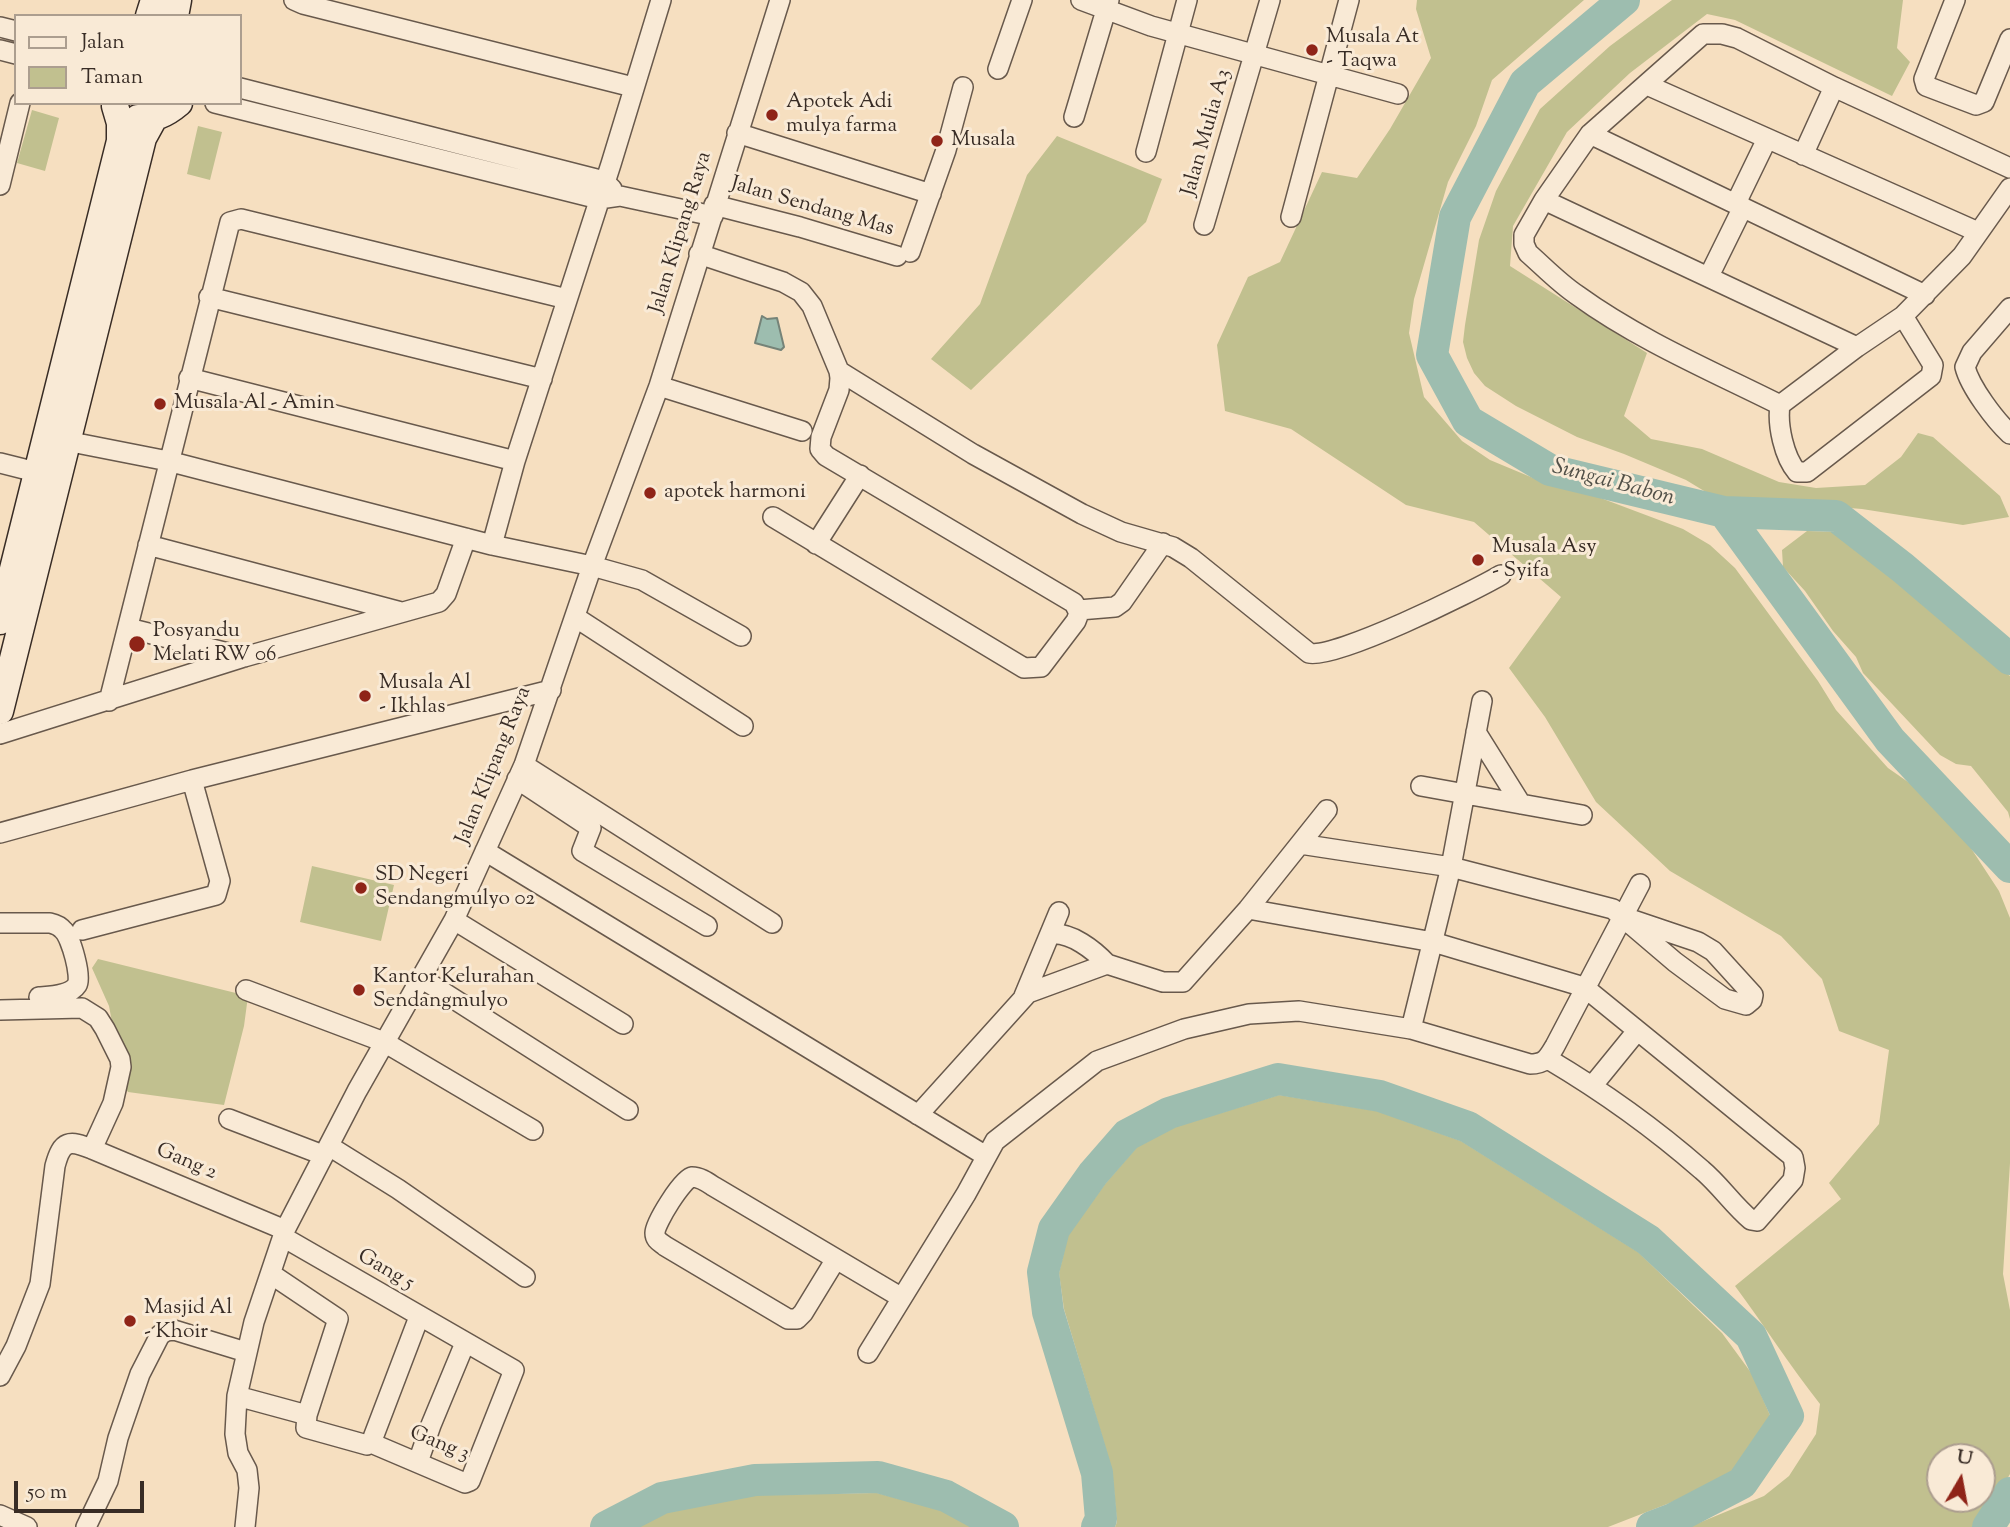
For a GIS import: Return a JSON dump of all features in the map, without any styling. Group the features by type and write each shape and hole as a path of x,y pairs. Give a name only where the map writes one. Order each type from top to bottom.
{"main road":[{"path":"114,105 127,114 154,118 167,113 177,105"},
{"path":"2,696 120,141 120,123 114,105"},
{"path":"0,621 36,472 56,440 143,138 154,118"}],"street":[{"name":"Jalan Klipang Raya","path":"246,1527 249,1488 247,1470 238,1453 235,1434 236,1396 246,1352 284,1234 384,1042 454,920 521,772 592,566 659,386 780,0"},
{"path":"999,69 1022,0"},
{"path":"1081,0 1108,4 1151,26 1398,94"},
{"path":"1146,152 1187,0"},
{"name":"Jalan Mulia A3","path":"1204,225 1270,0"},
{"path":"1292,217 1349,0"},
{"path":"1955,0 1924,79 1926,86 1976,105 1981,104 2010,39"},
{"path":"294,1 633,87"},
{"path":"492,545 515,461 633,87 655,1"},
{"path":"1074,117 1108,4"},
{"path":"1780,405 1647,338 1574,293 1528,253 1524,235 1544,200 1590,134 1703,34 1712,33 1737,38 1834,87 2010,168"},
{"path":"1647,85 1978,232"},
{"path":"737,133 931,194 963,87"},
{"path":"1803,155 1834,87"},
{"path":"242,89 602,190"},
{"path":"0,185 3,155 19,105"},
{"path":"224,105 602,190"},
{"path":"1590,134 1924,295"},
{"path":"1709,276 1766,139"},
{"path":"1903,316 1933,365 1933,373 1807,472 1799,473 1794,470 1778,420 1780,405 1903,316 1962,257 2010,188"},
{"name":"Jalan Sendang Mas","path":"602,190 620,197 800,227 903,254 931,194"},
{"path":"1544,200 1857,347"},
{"path":"109,701 230,222 237,219 567,299"},
{"path":"699,254 783,282 801,292 812,306 839,371 839,390 821,437 820,449 826,456 1074,603 1079,610"},
{"path":"209,298 542,379"},
{"path":"2010,308 1972,352 1965,367 1967,375 1986,404 2010,433"},
{"path":"839,371 973,454 1082,514 1121,532 1163,543 1191,558 1309,653 1318,655 1343,648 1501,576"},
{"path":"189,378 515,461"},
{"path":"659,386 802,431"},
{"path":"56,440 168,461 492,545 592,566 642,580 741,636"},
{"path":"0,463 36,472"},
{"path":"816,544 860,475"},
{"path":"773,517 1024,668 1041,667 1076,621 1079,610"},
{"path":"0,734 244,657 439,602 443,598 466,538"},
{"path":"1079,610 1115,607 1122,602 1163,543"},
{"path":"148,545 402,613"},
{"path":"575,617 743,726"},
{"path":"128,628 244,657"},
{"path":"0,834 192,780 551,690"},
{"path":"1410,1029 1451,867 1482,701"},
{"path":"1476,732 1521,804"},
{"path":"521,772 772,923"},
{"path":"521,772 592,828 582,851 707,926"},
{"path":"82,930 216,895 220,881 192,780"},
{"path":"1421,786 1582,815"},
{"path":"1051,933 1062,934 1096,952 1107,964 1163,982 1183,982 1248,909 1326,810"},
{"path":"1300,845 1451,867 1613,909 1621,916 1675,962 1725,999 1746,1005 1752,1000 1753,995 1713,951 1698,942 1621,916"},
{"path":"485,851 986,1156"},
{"path":"868,1353 966,1194 995,1141 1097,1061 1184,1029 1249,1014 1299,1011 1410,1029 1530,1064 1542,1063 1548,1059 1640,884"},
{"path":"1248,909 1433,942 1584,987 1793,1157 1793,1180 1757,1221 1751,1220 1704,1172 1593,1085 1548,1059"},
{"path":"918,1115 1024,996 1059,912"},
{"path":"454,920 623,1024"},
{"path":"0,923 57,924 66,932 71,944 79,978 78,985 61,994 0,999"},
{"path":"1024,996 1107,964"},
{"path":"421,978 628,1110"},
{"path":"246,990 384,1042 533,1130"},
{"path":"0,1010 76,1007 90,1012 105,1028 120,1059 121,1067 113,1103 92,1149"},
{"path":"1593,1085 1637,1031"},
{"path":"229,1119 326,1151 398,1189 525,1277"},
{"name":"Gang 2","path":"0,1376 20,1336 40,1284 55,1166 60,1150 67,1143 92,1149 284,1234"},
{"path":"836,1259 803,1313 797,1319 788,1319 665,1246 657,1239 655,1232 684,1181 696,1177 836,1259 902,1298"},
{"name":"Gang 5","path":"284,1234 465,1343"},
{"path":"271,1274 338,1319 307,1415"},
{"path":"372,1443 419,1317"},
{"path":"86,1527 108,1481 118,1438 140,1374 160,1335 174,1330 246,1352"},
{"path":"418,1462 465,1343"},
{"name":"Gang 3","path":"236,1396 307,1415 306,1428 367,1445 372,1443 465,1483 470,1481 514,1370 465,1343"},
{"path":"0,1515 27,1527"}],"green space":[{"path":"1417,0 1584,0 1492,80 1476,126 1448,182 1414,299 1409,333 1424,397 1462,441 1490,460 1538,480 1590,494 1683,529 1710,545 1735,568 1818,681 1836,710 1888,768 1944,807 1999,891 2010,918 2010,1163 2003,1274 2010,1310 2010,1474 1996,1498 1996,1443 1926,1443 1926,1513 1986,1513 1973,1527 1689,1527 1764,1496 1789,1476 1816,1434 1820,1404 1735,1286 1841,1199 1829,1183 1879,1124 1889,1050 1839,1031 1822,979 1781,936 1670,871 1596,802 1545,717 1509,668 1561,597 1474,522 1406,505 1291,429 1225,411 1217,345 1248,277 1280,262 1322,172 1357,178 1390,129 1431,58 1416,9"},
{"path":"1672,0 1903,0 1897,48 1910,62 1892,96 1735,20 1707,14 1630,73 1567,132 1513,226 1510,266 1647,353 1624,416 1651,439 1702,449 1779,482 1816,488 1865,485 1901,457 1918,433 1933,437 2000,496 2009,517 1963,525 1862,509 1714,497 1686,480 1577,437 1516,406 1485,386 1474,373 1463,342 1465,325 1479,240 1496,191 1540,109 1610,46"},
{"path":"32,110 59,118 45,171 17,163"},
{"path":"198,126 222,132 210,180 187,174"},
{"path":"1057,136 1162,179 1146,222 971,390 931,359 980,304 1027,175"},
{"path":"1807,531 1837,532 1871,553 1925,607 2010,676 2010,819 2008,812 1971,766 1956,764 1940,755 1863,673 1856,657 1783,567 1782,550"},
{"path":"312,866 394,885 381,941 300,922"},
{"path":"98,959 248,996 244,1026 224,1105 128,1092 124,1086 109,1006 92,968"},
{"path":"1279,1095 1377,1111 1461,1141 1638,1252 1722,1333 1752,1374 1776,1429 1716,1485 1608,1527 1115,1527 1117,1522 1112,1470 1064,1309 1059,1273 1068,1235 1105,1184 1137,1147 1175,1127"},
{"path":"877,1493 941,1510 971,1527 639,1527 667,1512 756,1495"}],"shaded area":[{"path":"762,316 767,319 777,318 784,347 781,350 755,343"}],"waterway":[{"name":"Sungai Babon","path":"1624,0 1525,83 1455,217 1432,355 1468,421 1550,470 1724,512 1890,740 2010,867"},
{"path":"1724,512 1836,516 1903,568 2010,659"},
{"path":"1097,1527 1101,1519 1097,1473 1048,1312 1043,1272 1054,1229 1093,1174 1127,1135 1169,1113 1278,1079 1380,1096 1468,1127 1648,1240 1751,1336 1788,1416 1742,1483 1652,1527"},
{"path":"606,1527 662,1498 755,1480 878,1477 946,1496 1003,1527"},
{"name":"Sungai Babon","path":"1988,1527 2010,1493"}],"place":[{"name":"Musala At - Taqwa","path":"1312,50"},
{"name":"Apotek Adi mulya farma","path":"772,115"},
{"name":"Musala","path":"937,141"},
{"name":"Musala Al - Amin","path":"160,404"},
{"name":"apotek harmoni","path":"650,493"},
{"name":"Musala Asy - Syifa","path":"1478,560"},
{"name":"Posyandu Melati RW 06","path":"137,644"},
{"name":"Musala Al - Ikhlas","path":"365,696"},
{"name":"SD Negeri Sendangmulyo 02","path":"361,888"},
{"name":"Kantor Kelurahan Sendangmulyo","path":"359,990"},
{"name":"Masjid Al - Khoir","path":"130,1321"}]}
